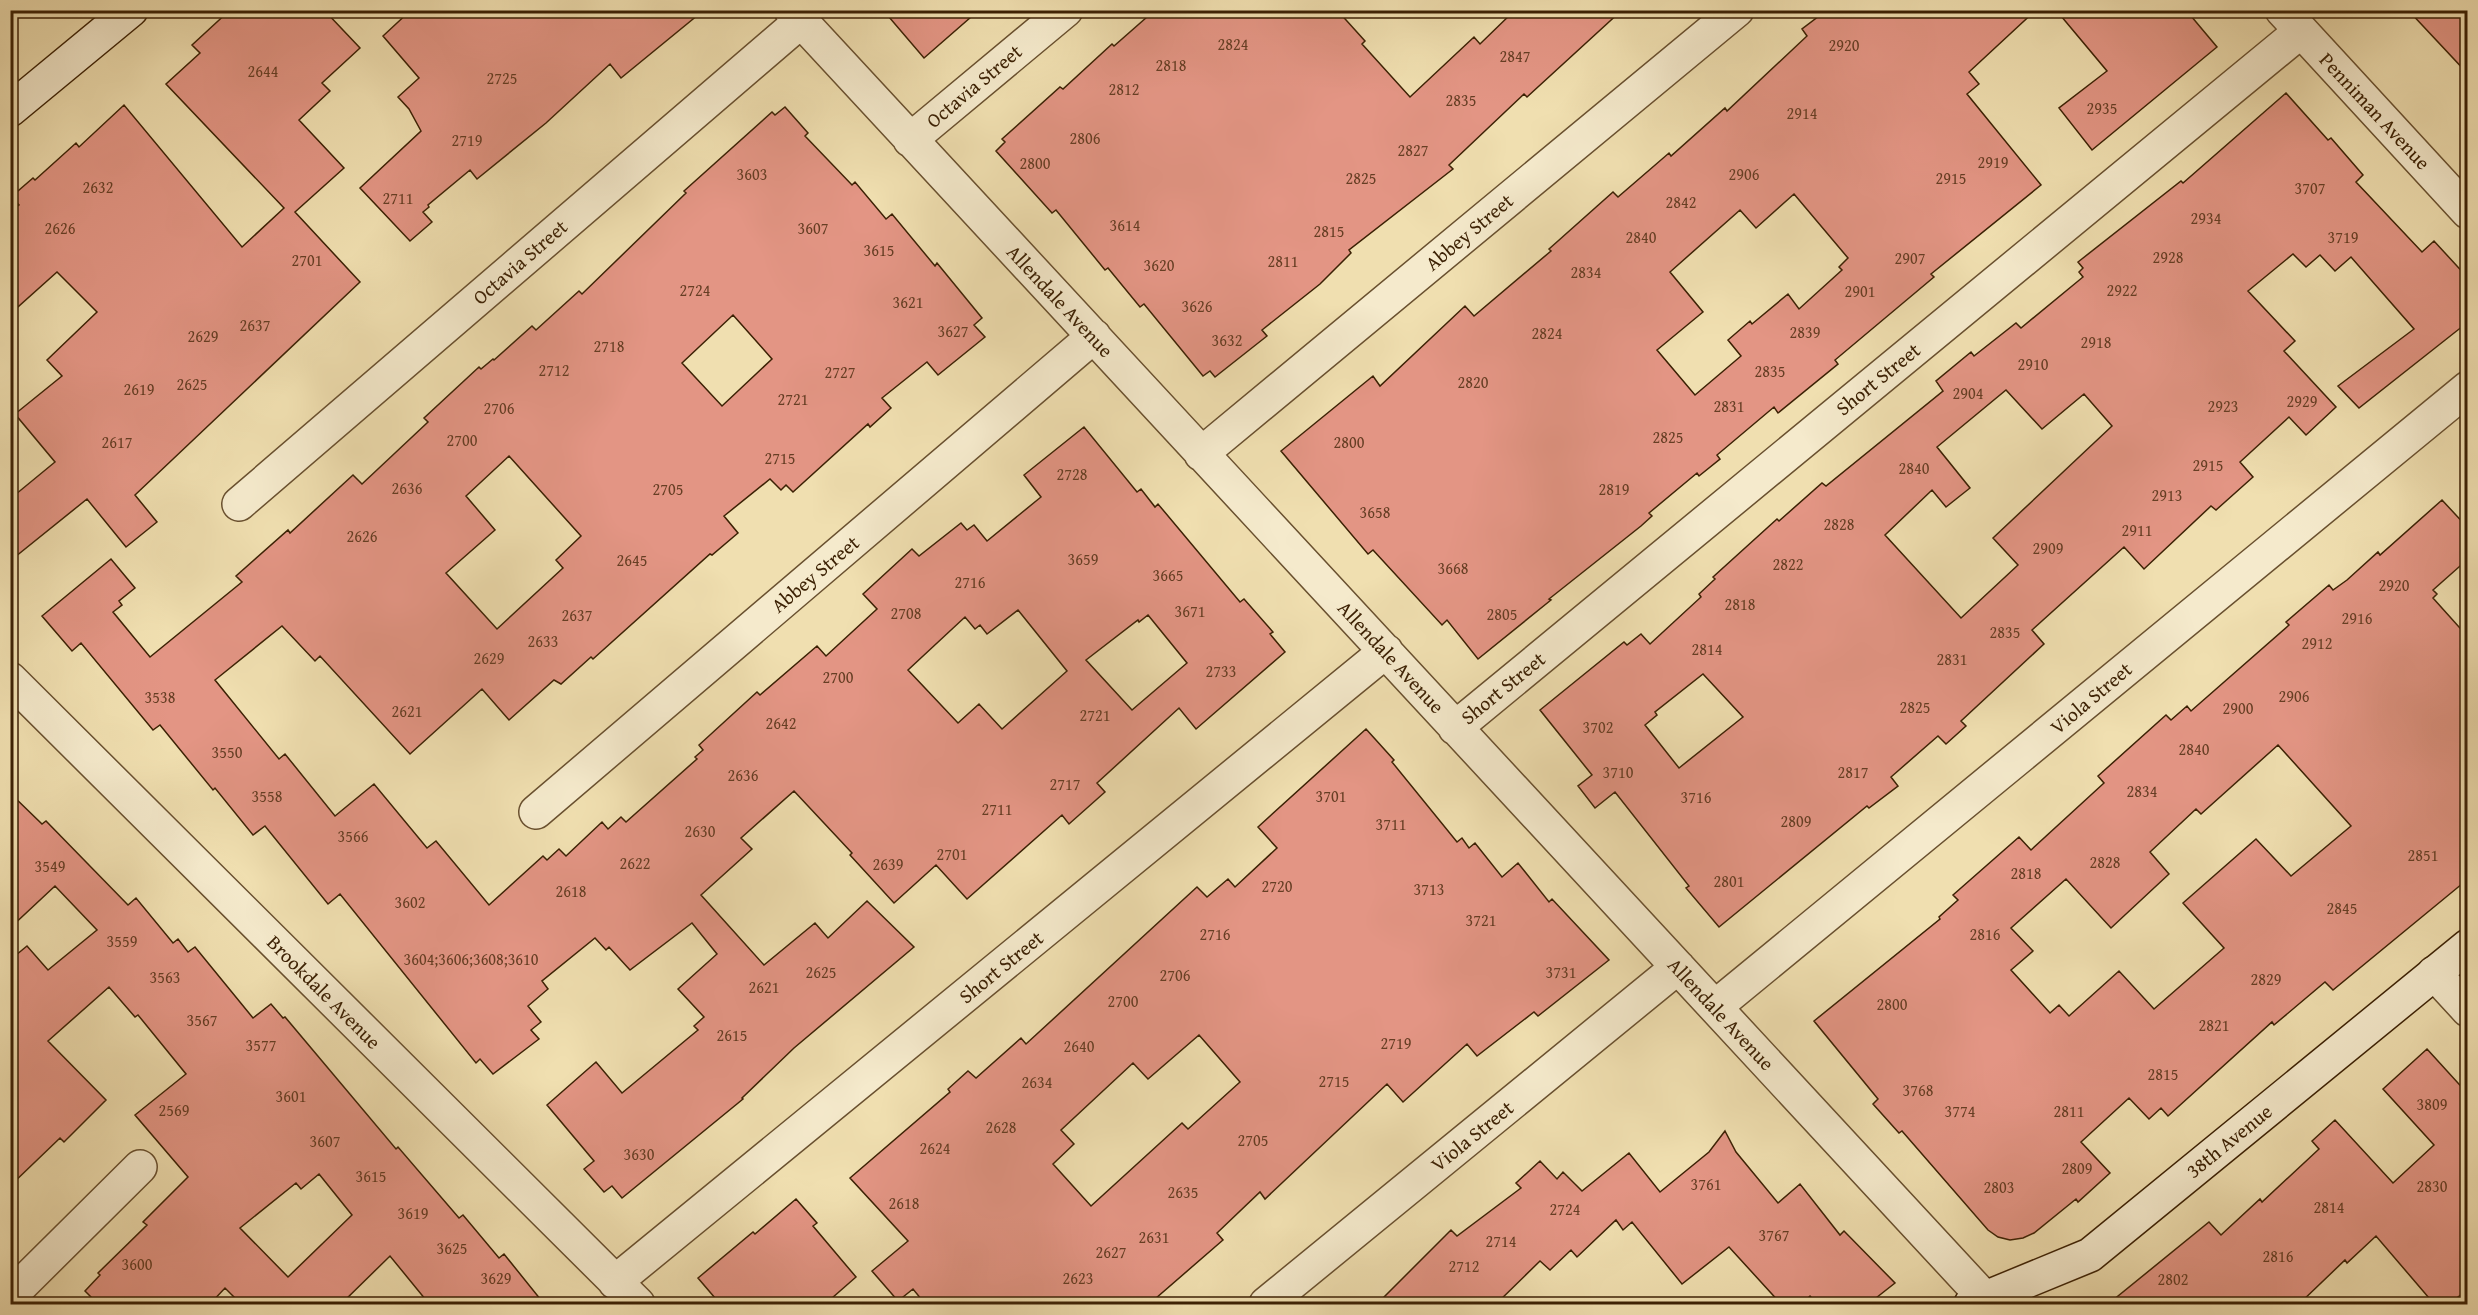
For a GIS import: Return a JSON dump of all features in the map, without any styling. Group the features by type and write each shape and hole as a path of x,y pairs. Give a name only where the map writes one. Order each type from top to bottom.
{"street":[{"path":"10,110 131,10"},
{"name":"Octavia Street","path":"910,140 1066,10"},
{"name":"Abbey Street","path":"1201,454 1737,10"},
{"name":"Octavia Street","path":"239,504 796,16"},
{"name":"Allendale Avenue","path":"796,16 1715,1007 1981,1302"},
{"name":"Penniman Avenue","path":"2291,21 2468,212"},
{"name":"Short Street","path":"1455,728 2291,21"},
{"name":"Abbey Street","path":"536,812 1094,336"},
{"name":"Viola Street","path":"1715,1007 2468,388"},
{"name":"Short Street","path":"615,1282 1386,651"},
{"name":"Brookdale Avenue","path":"10,679 638,1305"},
{"name":"38th Avenue","path":"1981,1302 2090,1255 2468,946"},
{"name":"Viola Street","path":"1266,1305 1678,967"},
{"path":"2434,973 2468,1010"},
{"path":"10,1296 140,1167"}],"building":[{"path":"230,10 324,10 360,48 322,83 330,91 299,120 344,168 295,212 360,282 135,495 157,522 126,547 87,499 10,561 10,499 55,462 15,414 62,376 47,360 97,312 57,272 10,314 10,212 19,205 11,197 33,178 35,180 76,143 79,147 124,105 242,247 284,208 166,84 200,53 192,45"},
{"path":"411,10 704,10 621,78 610,64 546,123 477,179 470,170 428,205 429,207 423,212 432,222 410,241 360,188 421,131 409,109 398,97 419,78 383,36"},
{"path":"883,10 979,10 924,58"},
{"path":"1155,10 1337,10 1365,41 1362,44 1410,97 1474,37 1480,44 1515,10 1622,10 1527,97 1524,94 1449,165 1453,169 1349,250 1351,253 1320,284 1262,330 1267,336 1215,377 1210,371 1203,376 1144,304 1140,307 1108,268 1105,270 1056,210 1052,213 996,151 1005,142 1002,139 1060,87 1063,89 1112,44 1114,46"},
{"path":"1827,10 2036,10 1969,72 1979,84 1967,94 2041,185 1931,274 1934,277 1835,360 1838,364 1778,413 1774,407 1717,455 1720,459 1699,476 1697,473 1649,513 1652,516 1641,526 1478,659 1447,620 1442,625 1373,550 1368,554 1281,451 1373,376 1380,386 1465,306 1474,316 1551,251 1549,249 1613,192 1618,197 1669,153 1671,156 1725,108 1727,111 1807,36 1802,29","holes":["1794,194 1848,258 1839,267 1842,270 1799,309 1788,294 1752,324 1750,321 1728,340 1741,356 1695,395 1657,350 1703,312 1670,272 1740,210 1756,228"]},
{"path":"2056,10 2186,10 2217,47 2092,150 2059,108 2107,71"},
{"path":"2408,10 2468,10 2468,74"},
{"path":"2286,93 2328,140 2331,138 2363,175 2356,182 2422,252 2434,241 2468,278 2468,322 2359,408 2338,386 2414,329 2351,257 2335,271 2320,255 2306,267 2293,254 2248,291 2295,341 2284,351 2336,407 2306,435 2289,417 2240,462 2253,477 2216,510 2211,506 2144,569 2124,547 2032,630 2044,644 1961,721 1966,726 1946,744 1938,736 1891,777 1898,786 1869,808 1867,806 1719,927 1686,888 1689,886 1615,792 1595,808 1578,786 1592,775 1540,710 1624,642 1627,645 1641,634 1650,644 1701,597 1699,594 1715,579 1713,577 1777,519 1779,521 1822,483 1826,486 1943,391 1936,381 1971,352 1974,356 2016,323 2021,328 2083,277 2079,272 2083,268 2078,262 2181,181 2183,183","holes":["2006,390 2042,429 2084,394 2112,426 1993,538 2018,565 1961,618 1885,535 1932,490 1946,507 1970,488 1937,447","1703,674 1743,717 1679,768 1645,725 1657,715 1655,712"]},
{"path":"785,107 808,133 805,136 852,185 855,182 886,219 892,214 935,266 937,263 982,318 974,325 985,337 938,375 927,362 882,398 891,408 870,427 868,424 793,492 786,485 781,490 770,479 724,516 738,533 712,555 710,554 593,659 591,657 561,684 554,680 509,720 482,689 410,754 320,656 315,661 282,626 215,680 279,759 285,754 335,816 374,784 427,848 436,841 489,905 543,856 547,860 559,849 566,856 602,822 608,829 621,817 626,822 697,759 695,757 703,750 699,745 757,692 760,695 817,646 826,656 877,609 863,594 912,549 919,556 961,523 967,530 974,525 987,541 1041,497 1024,475 1084,427 1137,492 1141,489 1155,507 1158,504 1240,602 1244,599 1273,632 1270,634 1285,652 1196,729 1179,708 1097,783 1105,792 1069,824 1062,815 967,899 936,865 894,903 850,855 852,853 794,791 741,838 752,849 701,895 764,965 815,923 828,938 867,901 914,947 794,1048 743,1099 622,1198 612,1186 604,1192 584,1169 594,1161 547,1105 596,1062 622,1093 698,1030 694,1026 704,1017 678,989 717,954 692,923 630,970 609,947 606,950 595,938 542,981 548,989 528,1006 541,1022 531,1030 539,1039 493,1074 480,1059 476,1063 340,894 328,904 265,826 253,835 160,725 153,730 81,643 72,651 42,616 111,559 135,588 119,601 122,605 113,612 150,657 242,582 236,576 288,530 290,533 353,475 362,484 428,422 424,418 479,367 481,369 494,360 532,326 536,330 579,291 582,294 686,193 684,191 772,112 775,115","holes":["733,315 772,359 722,406 682,363","509,456 581,536 556,560 563,568 497,629 446,573 495,530 466,496","1018,610 1067,671 1002,729 979,704 958,723 908,670 965,617 975,629 980,625 987,634","1148,615 1187,663 1132,710 1086,660 1138,620 1139,622"]},
{"path":"2442,500 2468,528 2468,559 2433,590 2437,594 2433,598 2468,637 2468,879 2333,990 2325,982 2274,1025 2272,1022 2168,1116 2161,1108 2149,1119 2129,1098 2081,1142 2110,1173 2078,1202 2076,1199 2034,1233 2010,1240 1998,1237 1988,1230 1902,1131 1899,1133 1873,1104 1878,1099 1814,1021 1940,919 1939,917 1958,900 1953,895 2019,837 2031,850 2104,783 2098,776 2166,715 2171,720 2187,706 2191,711 2289,625 2286,622 2329,585 2333,590 2378,552 2380,555","holes":["2278,745 2351,826 2291,876 2256,839 2183,903 2224,948 2154,1009 2119,971 2069,1016 2059,1005 2050,1013 2011,970 2033,951 2011,928 2066,879 2111,928 2169,874 2150,852 2196,809 2201,814"]},
{"path":"1366,729 1394,760 1392,762 1457,842 1462,838 1469,848 1475,843 1502,877 1518,863 1549,902 1552,899 1609,960 1538,1016 1534,1012 1477,1056 1467,1044 1403,1102 1387,1084 1265,1199 1260,1192 1217,1233 1223,1240 1148,1305 926,1305 913,1289 898,1301 872,1271 908,1241 850,1178 950,1092 948,1089 968,1071 976,1078 1021,1038 1026,1044 1197,887 1207,897 1228,879 1235,887 1277,848 1258,827","holes":["1199,1035 1240,1082 1188,1129 1182,1123 1091,1206 1053,1164 1074,1144 1061,1130 1133,1063 1148,1079"]},
{"path":"10,793 42,824 46,821 128,905 136,898 173,943 178,939 188,952 195,947 253,1018 271,1004 283,1018 285,1017 396,1149 398,1147 459,1218 463,1215 499,1258 504,1254 545,1305 430,1305 390,1256 340,1305 242,1305 225,1288 209,1305 99,1305 85,1291 100,1275 98,1273 147,1225 143,1222 188,1177 135,1115 186,1074 138,1015 135,1017 109,987 48,1041 106,1100 64,1142 60,1138 10,1186 10,960 27,946 48,970 97,930 55,886 10,928","holes":["319,1174 352,1215 288,1277 240,1228 296,1183 301,1189"]},
{"path":"2427,1049 2468,1094 2468,1289 2448,1305 2435,1305 2376,1236 2347,1263 2345,1260 2298,1305 2107,1305 2209,1222 2221,1235 2260,1199 2262,1202 2319,1149 2312,1141 2335,1120 2393,1183 2434,1145 2383,1089"},
{"path":"1725,1131 1736,1152 1778,1203 1800,1184 1840,1235 1844,1231 1895,1283 1867,1305 1818,1305 1810,1296 1801,1305 1782,1305 1729,1247 1682,1284 1632,1222 1623,1230 1616,1220 1577,1257 1571,1250 1550,1270 1540,1261 1495,1305 1376,1305 1451,1230 1457,1236 1521,1188 1516,1183 1540,1161 1557,1179 1563,1172 1582,1191 1629,1153 1660,1192 1709,1152"},
{"path":"796,1199 817,1223 813,1226 856,1277 824,1305 721,1305 698,1278"}]}
